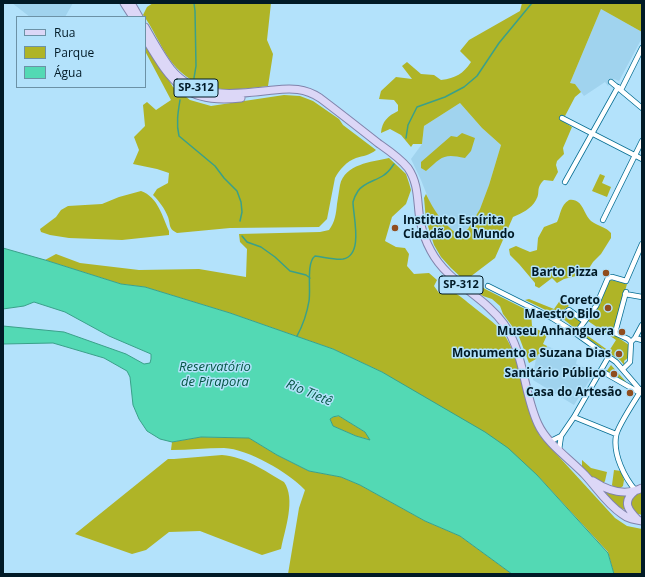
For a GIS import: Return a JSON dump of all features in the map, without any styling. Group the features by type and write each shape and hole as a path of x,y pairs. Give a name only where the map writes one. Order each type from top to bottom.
{"main road":[{"path":"124,3 132,16"},
{"path":"131,3 138,16"},
{"name":"SP-312","path":"146,29 170,67 180,78 193,86 208,92 221,94 299,89 314,94 394,154 408,169 413,177 418,191 422,230 432,252 450,275 491,310 508,330 516,348 537,422 559,450 585,475 621,514 630,519 640,520"},
{"name":"SP-312","path":"146,40 170,77 181,88 195,95 206,99 221,100 250,96 276,90"},
{"name":"SP-312","path":"585,475 607,489 617,491 638,490"},
{"path":"638,490 629,497 627,504 630,511 640,520"}],"street":[{"path":"566,182 642,48"},
{"path":"611,82 642,108"},
{"path":"562,118 642,159"},
{"path":"603,220 642,141"},
{"path":"576,333 596,306 608,278 612,277 626,281 642,244"},
{"path":"488,286 556,320 576,333 609,356 623,369 641,391"},
{"path":"623,369 630,362 630,342 628,339 615,333 625,293 642,297"},
{"path":"556,320 569,310 584,321"},
{"path":"630,342 635,338 642,325"},
{"path":"635,338 642,340"},
{"path":"559,450 562,436 609,356"},
{"path":"605,373 641,391"},
{"path":"638,490 628,480 619,460 616,446 616,434 641,391"},
{"path":"574,417 616,434"},
{"path":"551,441 562,436"}],"shaded area":[{"path":"12,3 73,3 66,16 29,16"},
{"path":"601,9 642,32 642,38 619,81 614,79 608,86 605,82 584,96 575,84 570,83"},
{"path":"460,103 482,128 501,145 480,209 468,229 457,234 443,223 431,205 411,159 422,144 424,126"},
{"path":"547,346 577,359 576,364 595,372 574,405 533,380 538,354 542,356"}],"green space":[{"path":"153,3 271,3 267,40 273,54 268,86 240,89 214,88 191,80 170,60 163,49 146,20 146,16 143,15 147,7"},
{"path":"522,3 642,3 642,32 601,9 570,83 575,84 581,92 575,97 565,116 561,115 559,119 572,127 563,148 564,154 557,161 556,165 558,172 553,181 544,180 541,183 537,197 532,206 513,217 495,258 470,277 485,289 531,312 532,326 547,335 543,344 547,346 542,357 538,354 536,359 529,363 518,334 503,314 500,306 492,299 483,296 451,268 441,257 434,245 426,220 424,198 426,194 439,216 457,234 468,229 480,209 501,145 482,128 460,103 424,126 422,144 413,144 411,147 401,135 390,129 381,133 386,119 398,111 398,105 394,100 379,99 381,91 396,77 412,79 402,66 407,62 421,74 434,75 441,80 459,75 471,62 460,51 469,40 520,11"},
{"path":"146,44 173,87 190,100 211,106 284,95 300,96 313,101 339,119 343,125 376,150 349,161 339,172 335,178 327,219 319,227 230,228 177,233 171,228 165,211 160,202 153,195 157,189 168,183 169,173 133,164 139,150 134,137 145,126 143,105 147,102 156,110 171,100 146,53"},
{"path":"462,133 475,138 471,151 465,158 447,156 440,159 426,171 421,168 421,162 451,136 457,137"},
{"path":"389,158 406,174 411,190 406,204 392,217 385,241 396,247 405,248 409,254 407,266 414,274 429,273 437,280 434,286 439,293 448,291 460,296 500,329 510,345 520,370 530,410 540,436 615,518 627,526 642,529 642,574 614,574 608,552 537,475 382,372 333,349 230,313 145,287 121,284 45,260 56,254 80,263 139,270 199,269 246,277 247,249 240,242 239,234 320,232 329,230 335,218 340,185 347,172 360,165"},
{"path":"600,174 605,176 602,183 611,187 607,197 592,191"},
{"path":"141,191 152,198 159,208 169,231 169,235 122,240 69,238 41,232 40,229 56,217 61,210 68,206 102,204 119,197"},
{"path":"569,200 577,201 588,218 607,229 611,233 611,238 601,254 584,274 564,279 557,283 552,278 539,288 535,286 535,283 510,255 509,249 516,246 530,252 537,250 538,238 544,227 557,222 562,207"},
{"path":"611,280 627,284 613,334 629,345 629,357 624,361 625,366 620,360 579,333 600,304 609,281","holes":["588,321 616,340 609,351 581,331"]},
{"path":"529,299 554,309 561,299 569,306 556,315 525,300"},
{"path":"570,312 583,322 577,330 562,318"},
{"path":"611,365 627,383 626,384 606,372"},
{"path":"339,416 365,432 371,440 356,436 333,426 330,419"},
{"path":"201,437 249,438 277,455 309,471 341,477 360,485 425,521 460,536 512,574 288,574 299,508 305,490 289,476 278,469 256,457 234,449 171,450 172,442"},
{"path":"222,455 247,461 284,482 289,497 289,505 287,523 281,549 262,555 200,531 169,532 146,550 132,554 75,534 168,459"},
{"path":"582,460 591,468 607,472 603,484 596,481 582,467"},
{"path":"614,470 621,471 624,480 623,486 619,489 614,488 612,485"},
{"path":"642,492 642,515 632,511 630,500 635,494"},
{"path":"606,493 627,495 626,510 614,503"}],"water":[{"name":"Reservatório de Pirapora","path":"3,248 121,284 145,287 230,313 333,349 382,372 485,432 508,448 537,475 608,553 614,574 512,574 460,536 425,521 360,485 341,477 309,471 277,455 249,438 201,437 172,442 160,439 147,431 139,419 133,405 130,377 127,371 104,358 53,343 3,344 3,326 64,332 126,354 144,364 150,363 151,354 109,336 65,312 34,302 24,306 3,309","holes":["339,416 365,432 370,440 356,436 333,426 330,419"]}],"waterway":[{"path":"194,3 196,66 194,78"},
{"path":"406,138 408,125 417,107 445,97 464,87 477,76 499,43 532,3"},
{"path":"180,100 177,122 179,136 215,166 237,191 241,202 242,212 240,221"},
{"path":"297,336 303,323 308,305 312,259 315,256 333,259 343,259 349,256 353,250 356,234 353,202 355,196 361,188 386,174 394,164"},
{"path":"242,236 247,242 261,247 275,257 290,271 306,275 310,278"}],"place":[{"name":"Instituto Espírita Cidadão do Mundo","path":"395,228"},
{"name":"Barto Pizza","path":"606,273"},
{"name":"Coreto Maestro Bilo","path":"608,308"},
{"name":"Museu Anhanguera","path":"622,332"},
{"name":"Monumento a Suzana Dias","path":"619,354"},
{"name":"Sanitário Público","path":"614,374"},
{"name":"Casa do Artesão","path":"630,393"}],"water label":[{"name":"Rio Tietê","path":"309,393"}]}
